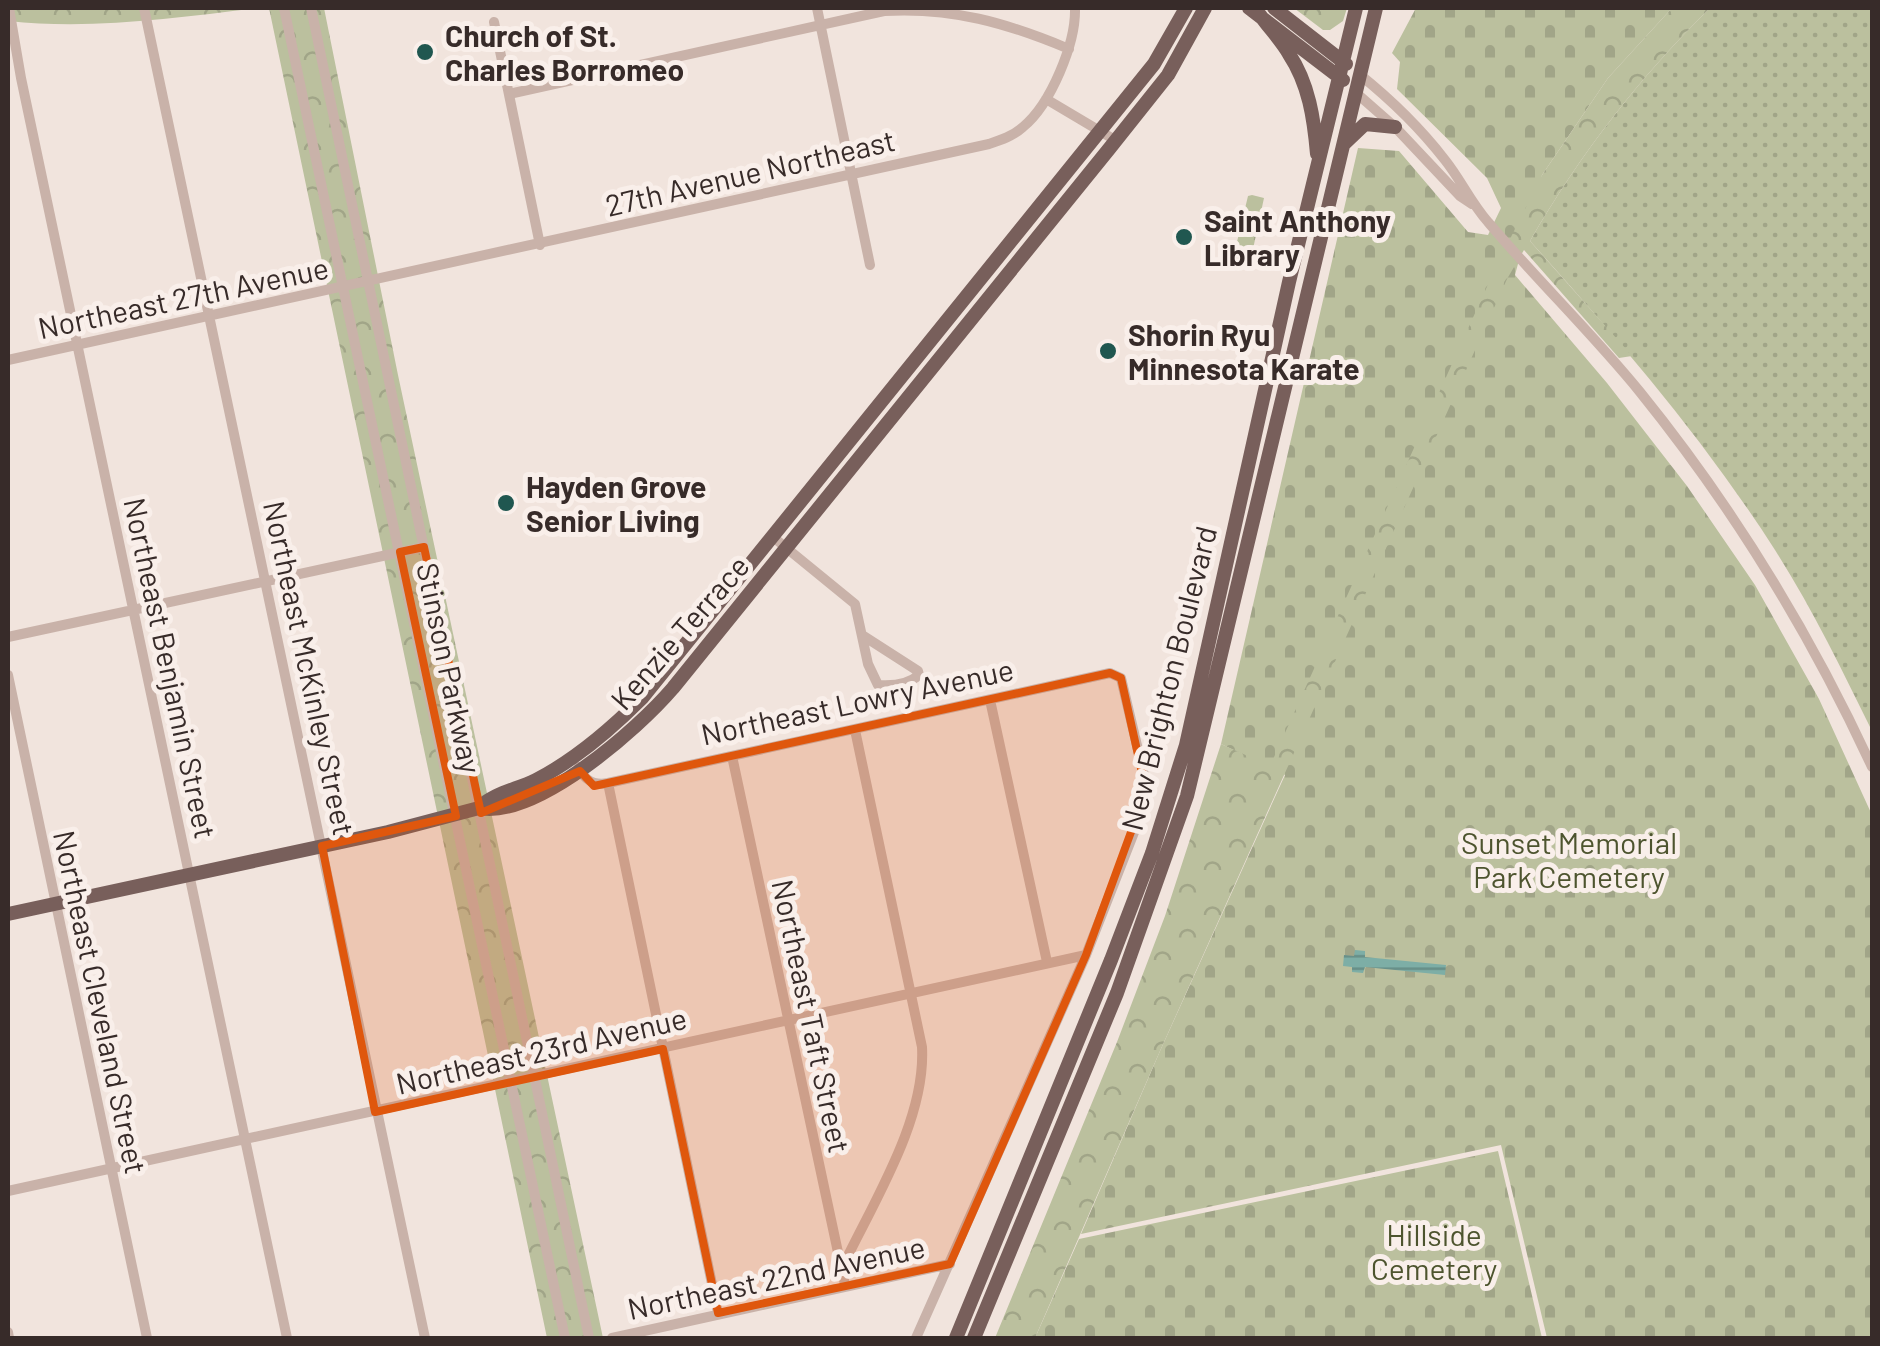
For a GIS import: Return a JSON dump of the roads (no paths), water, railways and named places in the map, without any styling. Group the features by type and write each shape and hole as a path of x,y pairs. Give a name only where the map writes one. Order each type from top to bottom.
{"main road":[{"name":"Kenzie Terrace","path":"480,808 492,810 515,802 580,771 654,710 1168,75 1205,8"},
{"name":"New Brighton Boulevard","path":"956,1338 1118,942 1152,853 1186,745 1356,8"},
{"name":"New Brighton Boulevard","path":"974,1338 1117,993 1187,796 1376,8"},
{"name":"Kenzie Terrace","path":"480,808 489,798 535,780 574,755 642,698 1154,64 1183,10"},
{"path":"1270,11 1341,68 1359,74"},
{"path":"1270,11 1341,68 1354,91"},
{"path":"1270,11 1302,78 1311,107 1318,166"},
{"path":"1341,148 1365,124 1395,127"},
{"path":"8,914 480,808"}],"street":[{"name":"Northeast Benjamin Street","path":"9,8 286,1338"},
{"name":"Northeast McKinley Street","path":"144,8 425,1338"},
{"name":"Stinson Parkway","path":"284,8 564,1338"},
{"name":"Stinson Parkway","path":"311,8 589,1338"},
{"path":"817,8 870,265"},
{"name":"27th Avenue Northeast","path":"370,283 1006,138 1034,117 1046,98 1074,34 1075,8"},
{"path":"509,94 884,11 944,11 1002,23 1068,49"},
{"path":"494,22 540,245"},
{"path":"1359,74 1435,148 1468,192 1473,205"},
{"path":"1354,91 1473,205 1639,391 1743,532 1824,669 1872,767"},
{"path":"1046,98 1116,140"},
{"name":"Northeast 27th Avenue","path":"8,360 370,283"},
{"path":"773,537 855,604 868,664 878,685 893,686 919,675 862,635"},
{"path":"8,636 424,547"},
{"name":"Northeast Lowry Avenue","path":"603,784 1118,674 1146,791"},
{"name":"Northeast Cleveland Street","path":"8,675 147,1338"},
{"path":"990,700 1048,962"},
{"path":"841,1270 915,1112 921,1091 922,1048 855,730"},
{"path":"574,755 580,771 603,784 718,1313"},
{"name":"Northeast Taft Street","path":"732,756 845,1285"},
{"name":"New Brighton Boulevard","path":"916,1338 1086,955 1144,807 1146,791"},
{"name":"Northeast 23rd Avenue","path":"8,1191 1086,955"},
{"name":"Northeast 22nd Avenue","path":"612,1338 950,1264"}],"water":[{"path":"1355,950 1365,951 1365,957 1446,965 1445,975 1365,967 1363,973 1352,972 1352,967 1343,966 1344,955 1354,956"}],"place":[{"name":"Church of St. Charles Borromeo","path":"425,52"},
{"name":"Saint Anthony Library","path":"1184,237"},
{"name":"Shorin Ryu Minnesota Karate","path":"1108,351"},
{"name":"Hayden Grove Senior Living","path":"506,503"}],"park label":[{"name":"Sunset Memorial Park Cemetery","path":"1569,859"},
{"name":"Hillside Cemetery","path":"1434,1251"}]}
